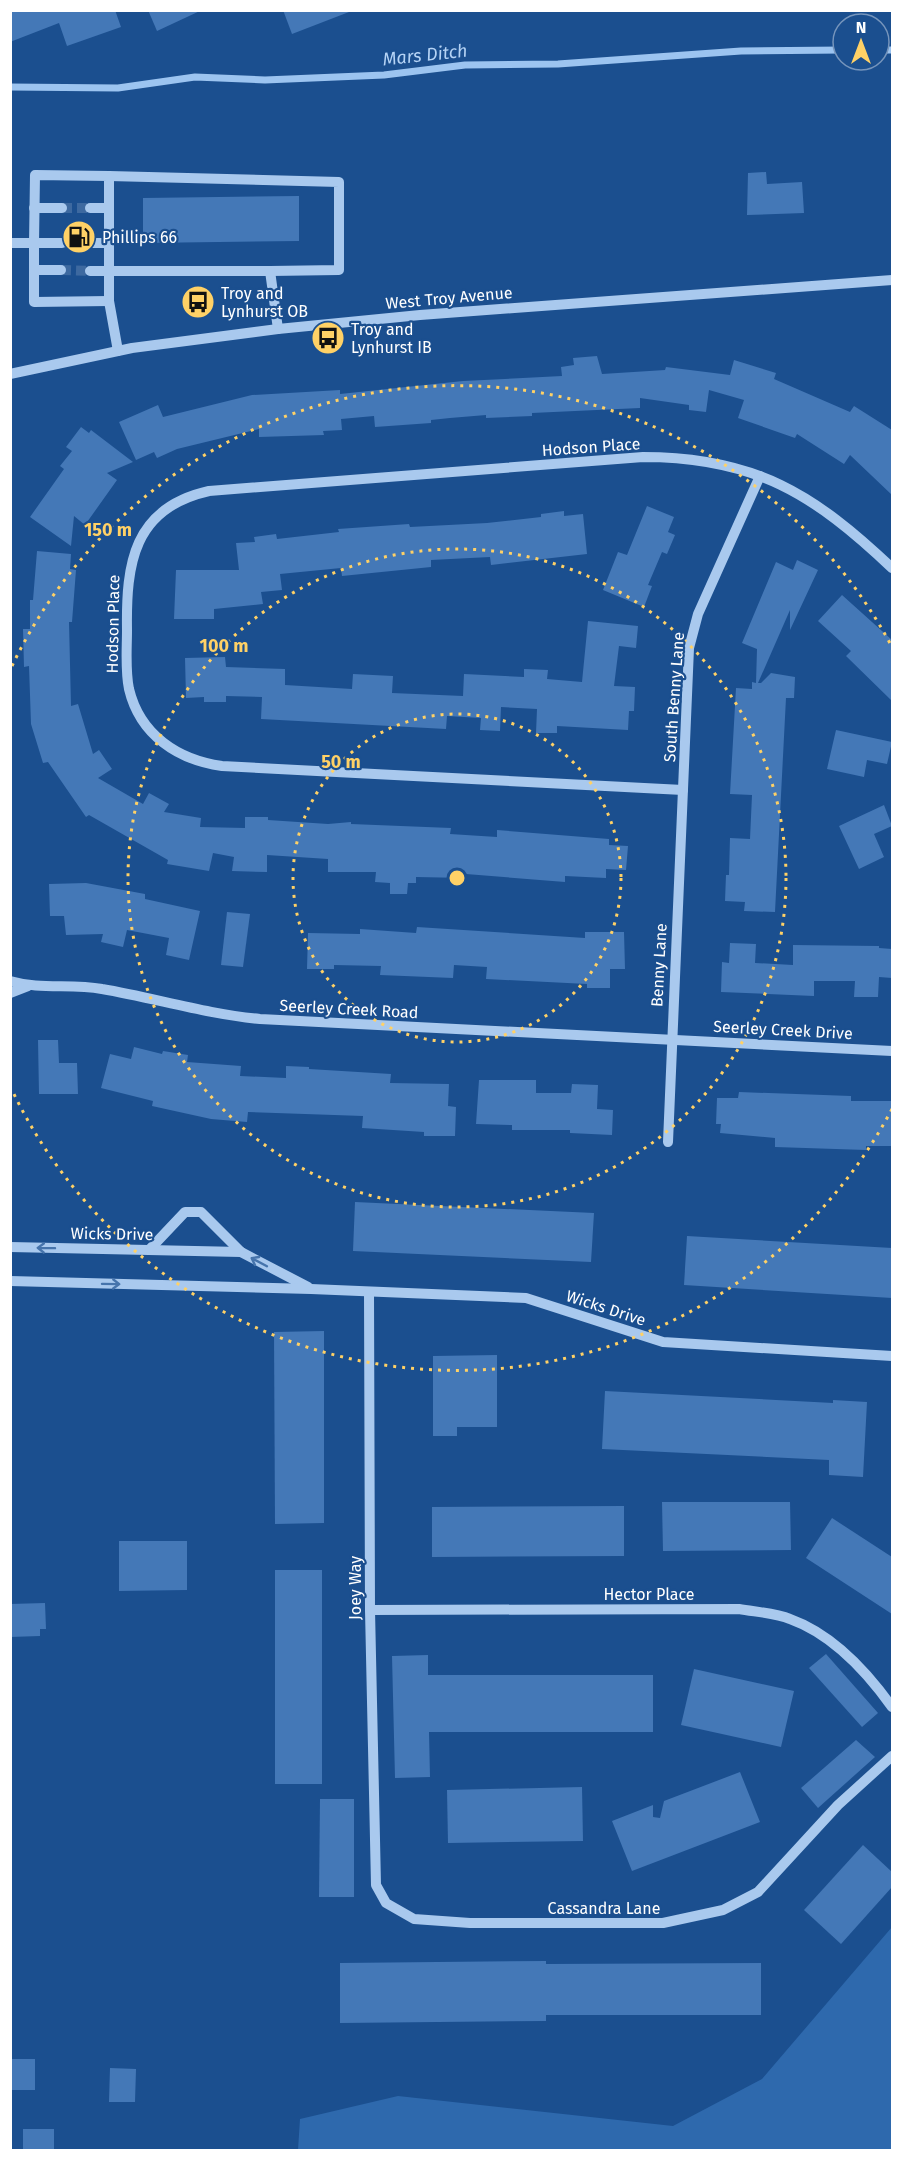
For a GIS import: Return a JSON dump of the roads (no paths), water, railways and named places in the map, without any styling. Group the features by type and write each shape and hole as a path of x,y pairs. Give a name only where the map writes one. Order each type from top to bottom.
{"street":[{"path":"90,271 339,270 339,182 35,175 33,302 109,301"},
{"path":"109,176 109,301 118,351"},
{"path":"34,207 62,207"},
{"path":"90,208 109,208"},
{"path":"10,243 62,243"},
{"path":"90,243 109,243"},
{"path":"33,270 61,270"},
{"path":"270,271 278,329"},
{"name":"West Troy Avenue","path":"10,374 118,351 278,329 442,313 892,280"},
{"name":"Hodson Place","path":"682,790 222,766 185,758 168,748 148,728 131,697 127,672 126,581 141,537 166,510 193,496 219,490 643,458 703,461 760,476 804,496 831,514 892,568"},
{"name":"South Benny Lane","path":"682,790 688,655 694,625 760,476"},
{"name":"Benny Lane","path":"669,1142 682,790"},
{"name":"Seerley Creek Road","path":"10,981 28,986 103,989 216,1014 260,1020 671,1040"},
{"name":"Seerley Creek Road","path":"10,993 28,986"},
{"name":"Seerley Creek Drive","path":"671,1040 892,1051"},
{"path":"150,1249 185,1212 201,1212 241,1252"},
{"name":"Wicks Drive","path":"10,1247 241,1252 311,1289"},
{"name":"Wicks Drive","path":"10,1281 311,1289 526,1298 663,1342 892,1356"},
{"name":"Joey Way","path":"369,1292 370,1610 376,1885"},
{"name":"Hector Place","path":"370,1610 740,1609 791,1619 838,1646 873,1680 892,1707"},
{"name":"Cassandra Lane","path":"376,1885 386,1903 414,1919 470,1923 663,1923 723,1910 758,1892 838,1805 892,1756"}],"waterway":[{"name":"Mars Ditch","path":"10,87 118,88 195,77 265,80 384,75 465,65 558,64 741,51 831,50"}],"tunnel":[{"path":"62,208 90,208"},
{"path":"62,243 90,243"},
{"path":"61,270 90,271"}],"place":[{"name":"Phillips 66","path":"79,237"},
{"name":"Troy and Lynhurst OB","path":"198,302"},
{"name":"Troy and Lynhurst IB","path":"328,338"}]}
